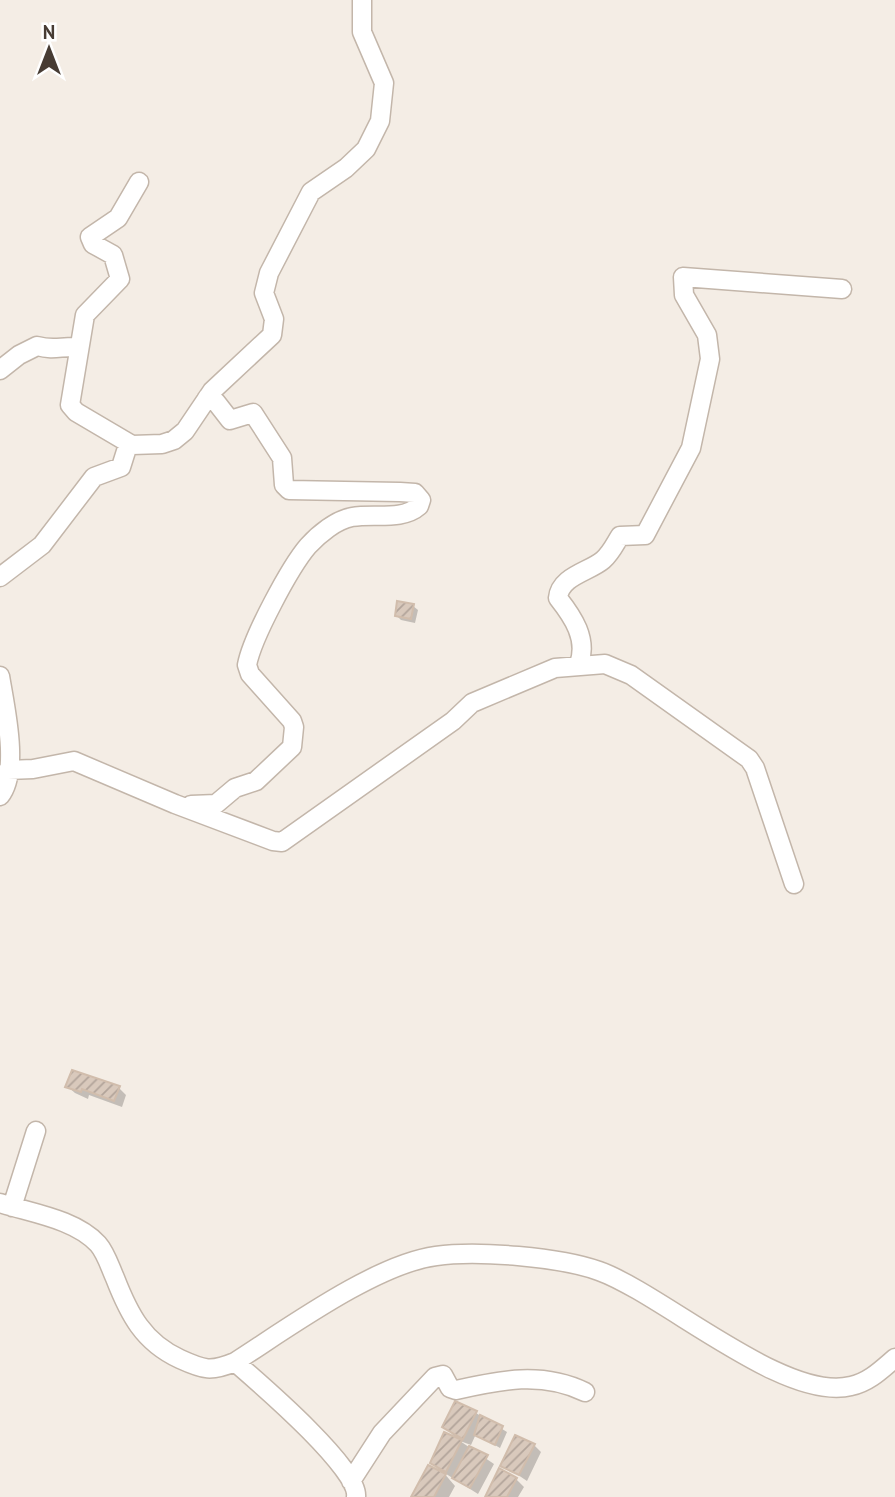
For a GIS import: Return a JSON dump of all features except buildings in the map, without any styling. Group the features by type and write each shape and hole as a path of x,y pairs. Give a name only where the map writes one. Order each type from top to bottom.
{"street":[{"path":"0,577 42,545 94,477 117,470 128,452 174,440 216,405 272,335 275,326 264,293 265,282 311,192 346,168 366,149 377,131 384,100 384,83 362,32 362,0"},
{"path":"128,452 72,409 69,398 86,311 120,279 113,255 93,244 90,237 118,218 139,182"},
{"path":"579,664 583,646 577,623 569,618 558,598 565,584 606,558 620,536 645,535 691,449 710,351 706,335 684,295 683,277 842,289"},
{"path":"0,370 19,355 35,347 50,351 64,346 79,347"},
{"path":"174,804 216,804 234,788 256,781 292,747 295,727 292,721 250,674 247,665 266,620 306,548 334,525 351,517 405,514 419,506 421,500 415,493 289,490 284,485 282,458 253,413 249,412 233,421 216,405"},
{"path":"8,770 33,769 71,760 174,804 273,841 287,841 453,721 472,703 555,668 605,664 631,675 749,759 755,768 794,884"},
{"path":"0,676 9,735 8,786 0,796"},
{"path":"36,1131 6,1205 65,1223 85,1233 100,1246 132,1320 160,1348 206,1368 215,1370 235,1362 401,1263 436,1255 471,1254 511,1256 601,1271 760,1362 813,1384 849,1387 869,1380 895,1358"},
{"path":"235,1362 312,1431 354,1489 382,1433 435,1377 443,1375 450,1388 456,1390 513,1377 565,1384 585,1392"}]}
